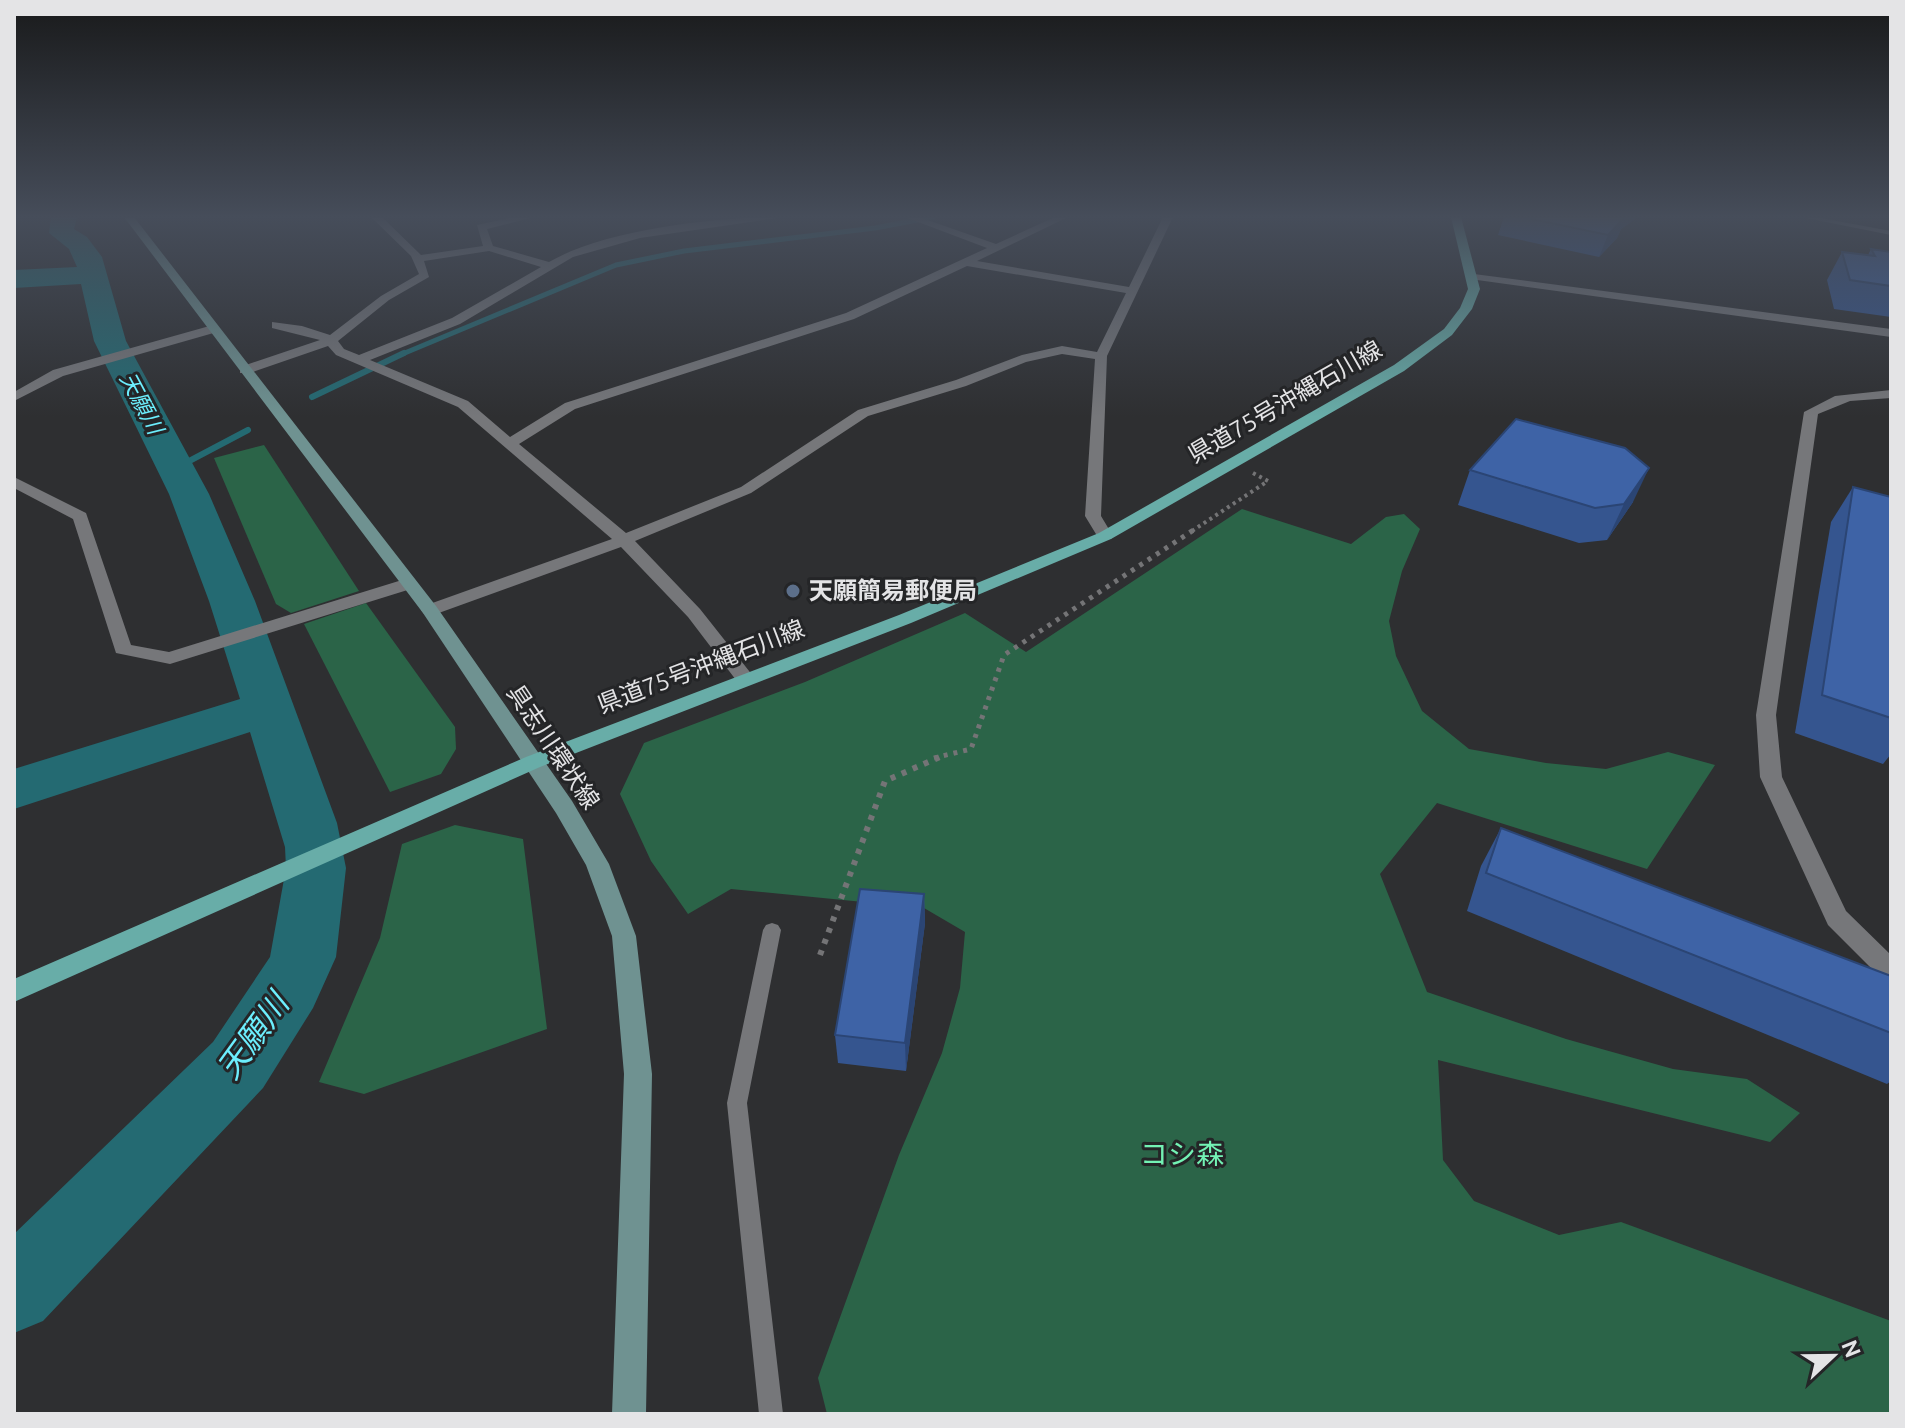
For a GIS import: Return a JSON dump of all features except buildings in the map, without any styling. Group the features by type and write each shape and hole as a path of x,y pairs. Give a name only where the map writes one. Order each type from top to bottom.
{"main road":[{"name":"具志川環状線","path":"179,284 430,610 533,762 597,864 624,936 638,1074 629,1414"},
{"name":"県道75号沖縄石川線","path":"14,991 209,902 533,762 1105,536 1236,464 1432,347 1466,309 1474,284"}],"street":[{"path":"245,370 330,341 385,298 410,284"},
{"path":"359,360 456,321 520,284"},
{"path":"508,444 570,406 850,316 918,284"},
{"path":"1090,284 1133,291"},
{"path":"1105,536 1093,516 1101,356 1136,284"},
{"path":"1523,284 1891,333"},
{"path":"276,325 306,330 330,341 340,352 463,404 624,540 694,613 746,680"},
{"path":"14,397 58,373 213,329"},
{"path":"430,610 624,540 746,490 863,413 961,383 1022,359 1062,350 1101,356"},
{"path":"1891,394 1856,394 1831,400 1811,412 1766,715 1771,777 1837,918 1891,971"},
{"path":"14,482 80,516 123,649 170,658 408,584"}],"lane":[{"path":"771,1414 737,1103 772,930"}],"path":[{"path":"820,955 871,811 885,781 935,758 971,749 1004,655 1268,481 1236,464"}],"green space":[{"path":"264,445 359,591 291,613 276,604 214,458"},
{"name":"コシ森","path":"1242,509 1351,544 1386,517 1404,514 1420,529 1402,571 1389,621 1396,656 1422,711 1469,749 1546,763 1606,769 1668,752 1715,765 1647,869 1437,803 1380,874 1427,992 1566,1039 1673,1069 1747,1079 1800,1113 1770,1142 1438,1060 1443,1160 1474,1201 1559,1235 1621,1222 1891,1321 1891,1414 827,1414 818,1378 899,1155 942,1053 960,988 965,932 924,908 731,889 688,914 651,861 620,794 644,743 805,682 965,613 1026,652"},
{"path":"366,603 455,727 456,749 441,774 390,792 304,624"},
{"path":"455,825 523,839 547,1029 364,1094 319,1082 380,938 402,844"}],"waterway":[{"name":"天願川","path":"14,1292 238,1065 289,988 303,957 316,868 315,847 308,823 232,601 189,494 110,341 95,284"},
{"path":"400,355 571,284"},
{"path":"312,397 404,353"},
{"path":"176,468 248,430"},
{"name":"天願川","path":"14,789 268,708"}],"place":[{"name":"天願簡易郵便局","path":"793,591"}]}
